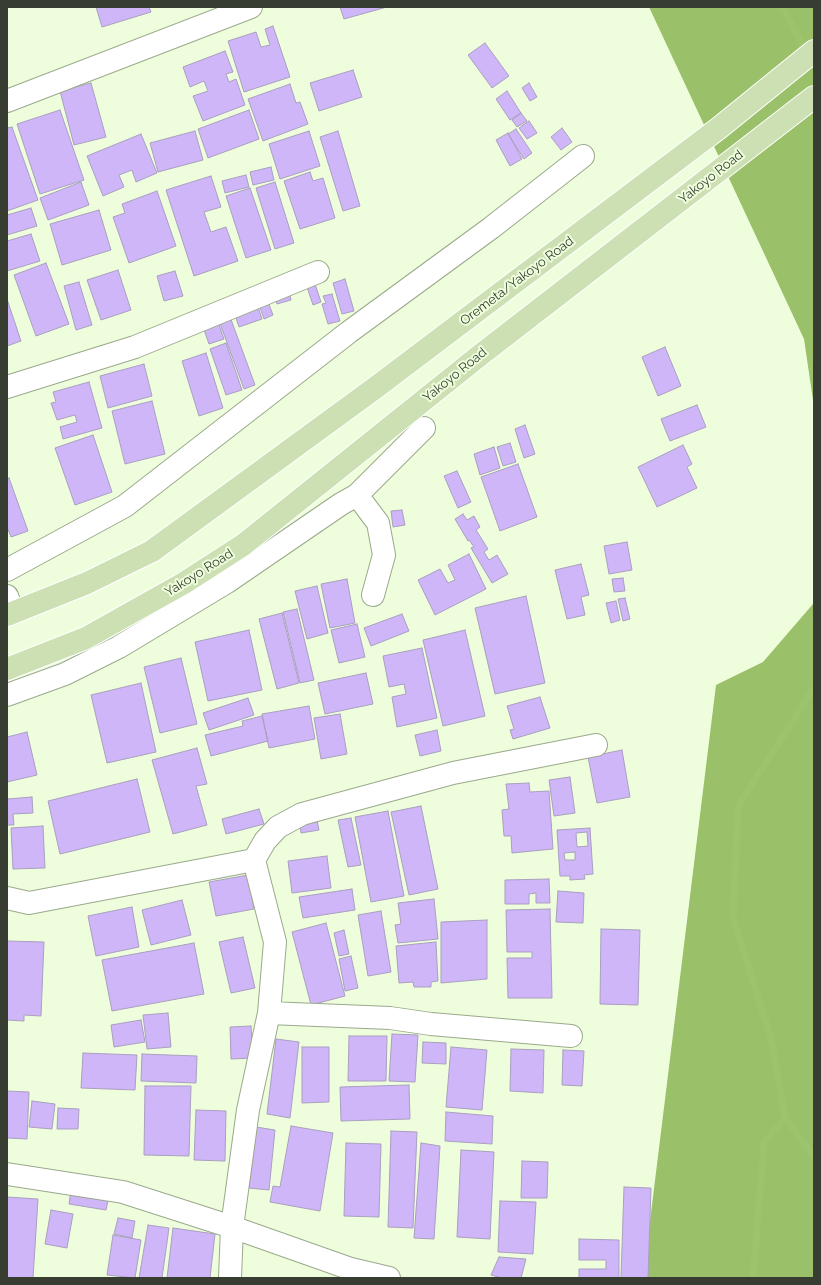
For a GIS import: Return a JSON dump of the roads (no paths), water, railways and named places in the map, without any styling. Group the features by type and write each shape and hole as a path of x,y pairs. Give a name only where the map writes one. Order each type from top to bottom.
{"main road":[{"name":"Oremeta/Yakoyo Road","path":"9,608 87,583 152,551 214,504 375,388 706,138 814,51"},
{"name":"Yakoyo Road","path":"7,669 86,638 184,583 244,545 479,356 814,97"}],"street":[{"path":"7,101 251,7"},
{"path":"7,570 125,506 349,332 491,228 583,156"},
{"path":"7,387 134,347 318,272"},
{"path":"7,696 65,674 118,647 227,582 341,504 357,495 424,428"},
{"path":"357,495 378,523 384,555 373,595"},
{"path":"230,1278 232,1227 248,1110 269,1013 275,942 254,860 265,841 278,827 302,814 453,773 596,745"},
{"path":"7,898 29,903 254,860"},
{"path":"269,1013 390,1018 431,1024 571,1036"},
{"path":"7,1174 123,1192 232,1227 351,1269 389,1278"}],"waterway":[{"path":"782,7 814,66"},
{"path":"753,1278 764,1142 785,1118 772,1042 733,917 738,806 814,688"},
{"path":"785,1118 814,1157"}]}
